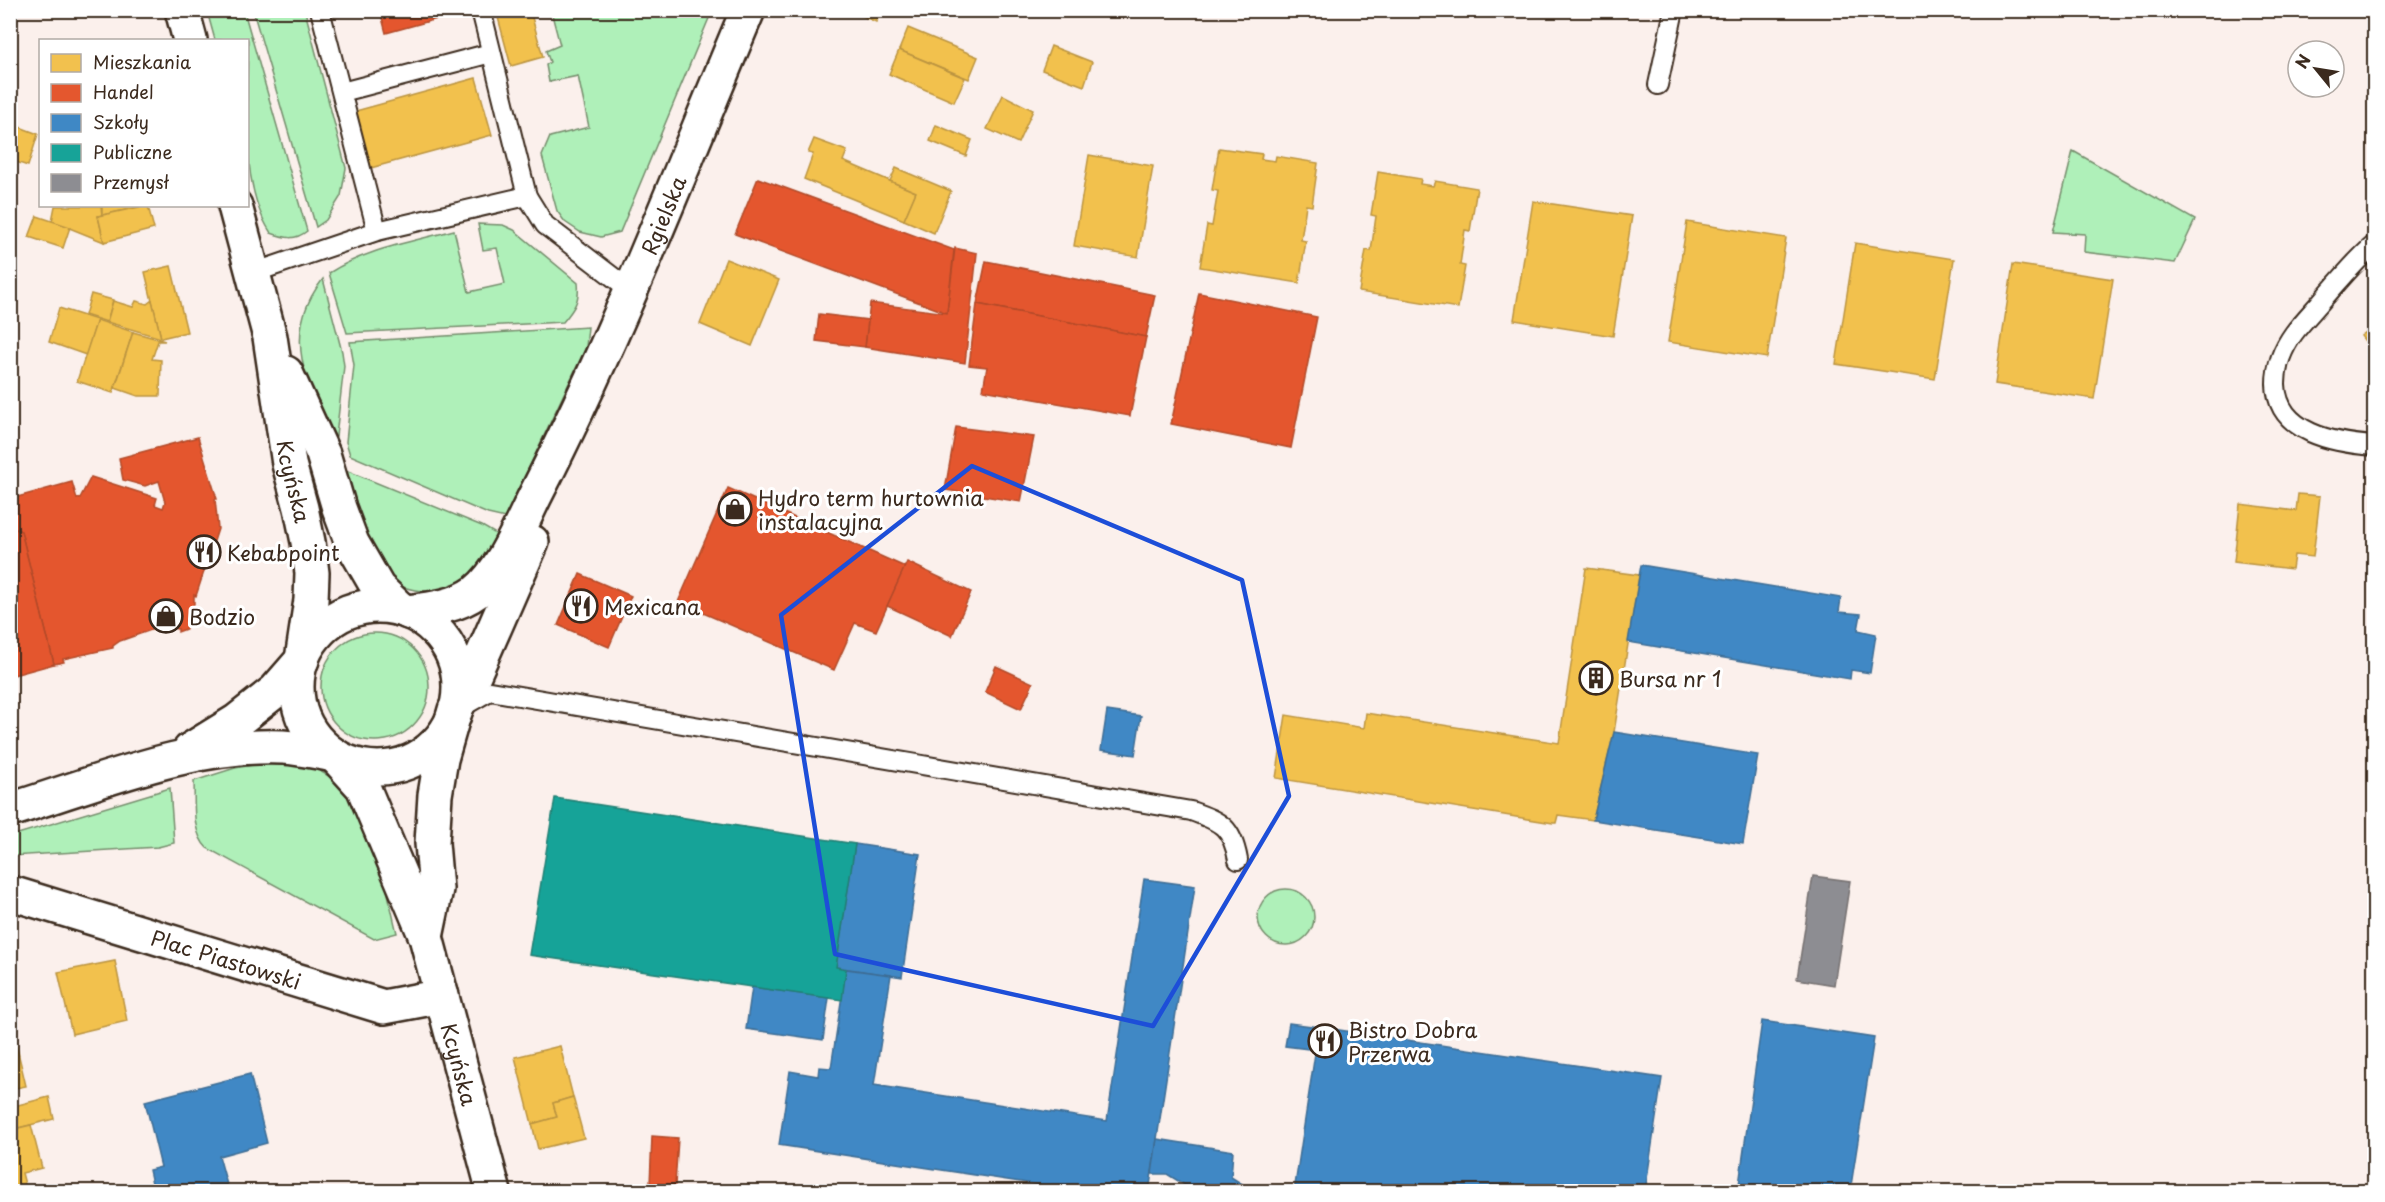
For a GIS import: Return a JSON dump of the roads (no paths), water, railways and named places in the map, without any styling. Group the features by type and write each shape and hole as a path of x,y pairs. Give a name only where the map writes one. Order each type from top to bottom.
{"street":[{"path":"182,10 190,39"},
{"name":"Rgielska","path":"455,710 473,677 529,550 575,419 748,10"},
{"name":"Kcyńska","path":"235,207 270,337 289,464 301,508 312,573 311,600 302,660"},
{"name":"Kcyńska","path":"270,337 323,454 352,543 378,588 404,611"},
{"name":"Rgielska","path":"404,611 435,609 458,602 477,591 511,543 575,419"},
{"path":"380,607 404,611 424,621 438,633 449,648 456,665 459,684 455,710 444,735 418,758 401,765 384,768 366,768 349,763 320,744 309,730 301,713 297,696 302,660 311,642 341,615 360,609 380,607"},
{"path":"178,758 237,721 275,691 302,660"},
{"name":"Kcyńska","path":"426,937 436,889 432,843 435,795 441,759 455,710"},
{"path":"10,810 178,758 252,747 285,747 334,755"},
{"name":"Kcyńska","path":"334,755 363,787 426,937 494,1191"},
{"name":"Plac Piastowski","path":"11,893 384,1007 442,996"}],"lane":[{"path":"320,10 377,231"},
{"path":"481,10 527,196 545,225 630,290"},
{"path":"1658,85 1674,10"},
{"path":"342,92 491,53"},
{"path":"253,273 377,231 527,196"},
{"path":"2374,245 2293,334 2276,372 2276,393 2282,408 2291,420 2307,430 2328,440 2374,446"},
{"path":"455,710 489,691 1191,811 1224,826 1234,838 1238,860"}],"place":[{"name":"Hydro term hurtownia instalacyjna","path":"735,509"},
{"name":"Kebabpoint","path":"204,552"},
{"name":"Mexicana","path":"581,606"},
{"name":"Bodzio","path":"166,616"},
{"name":"Bursa nr 1","path":"1596,678"},
{"name":"Bistro Dobra Przerwa","path":"1325,1041"}]}
